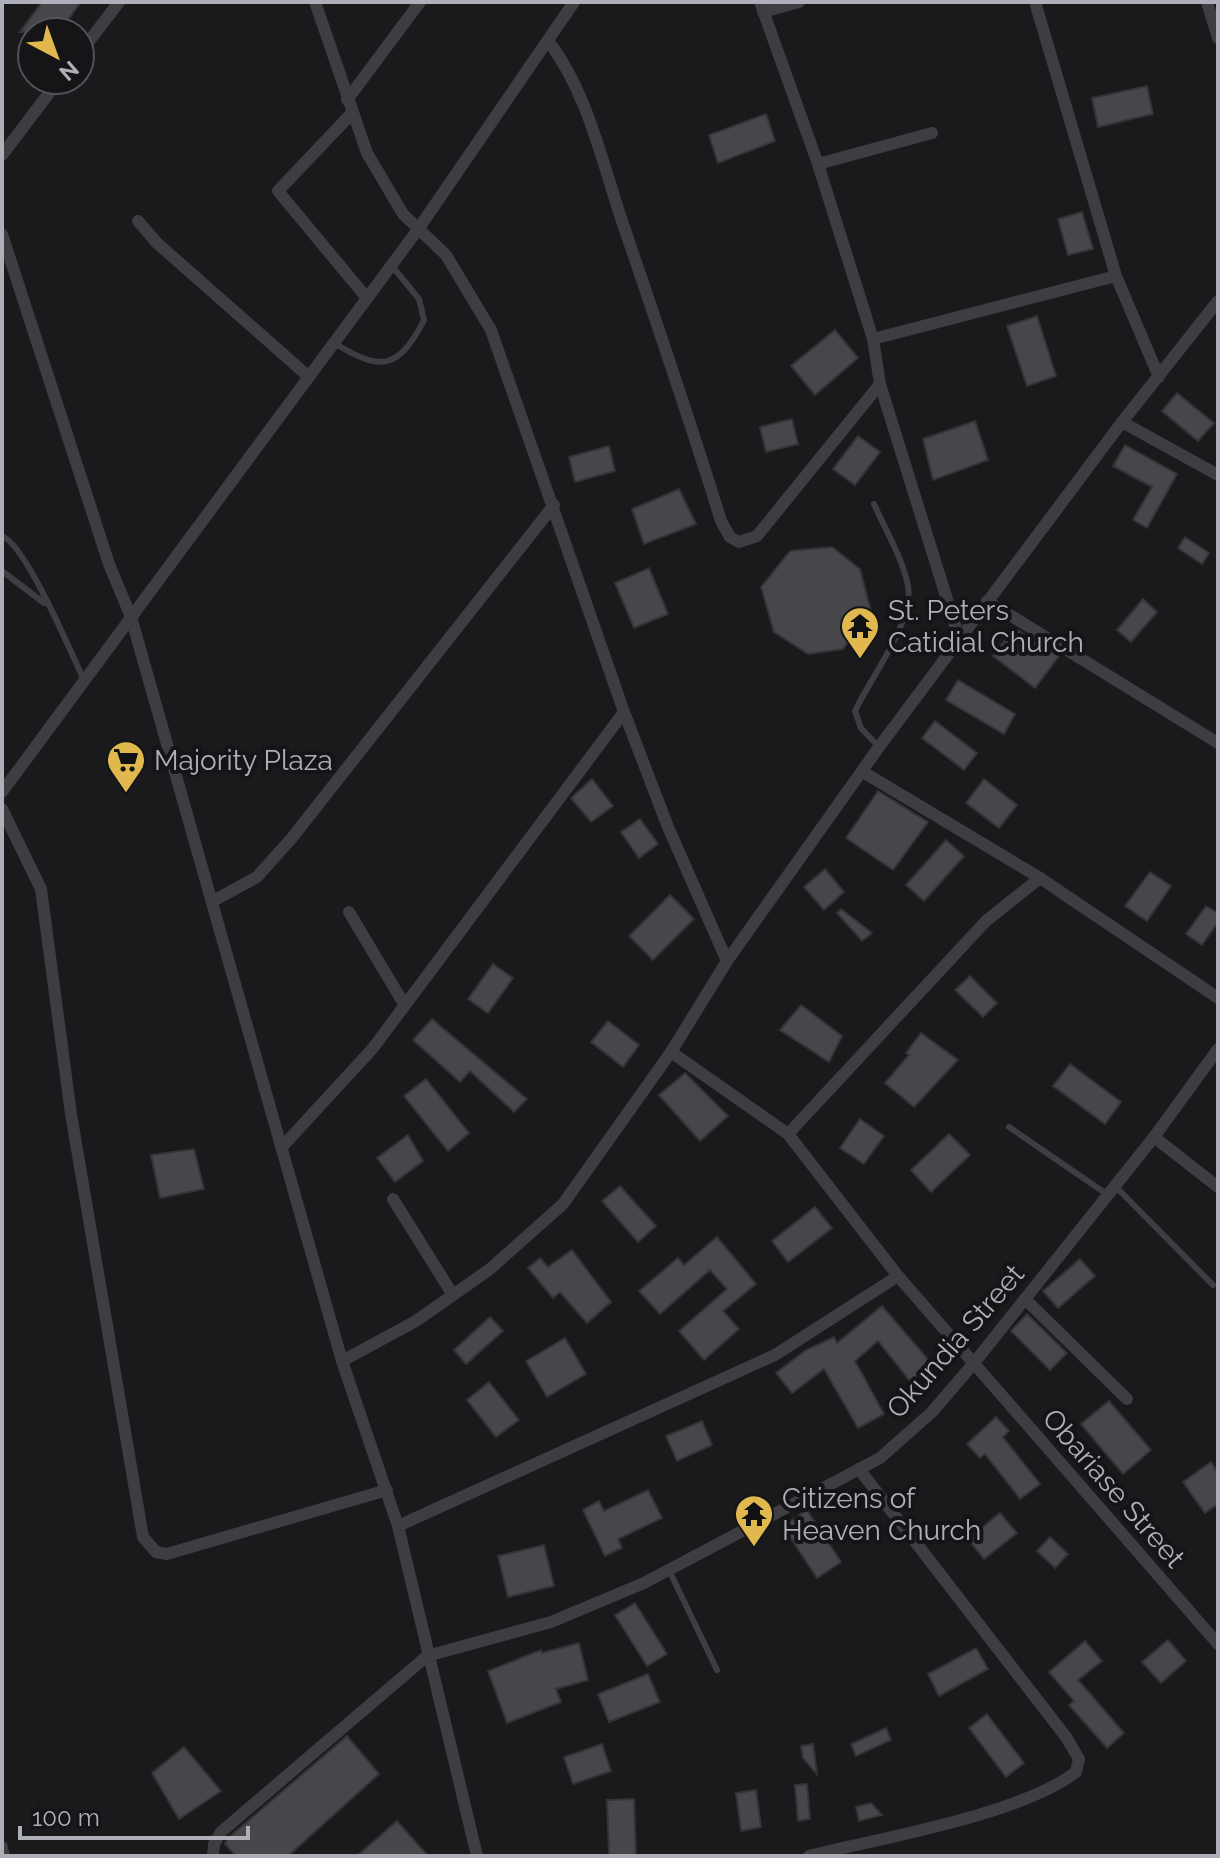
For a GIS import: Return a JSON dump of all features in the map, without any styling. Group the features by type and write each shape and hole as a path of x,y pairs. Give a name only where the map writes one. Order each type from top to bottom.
{"street":[{"path":"96,32 119,2"},
{"path":"315,2 347,100 374,165 403,214 446,255 491,330 624,712 668,827 727,961"},
{"path":"347,100 420,2"},
{"path":"2,792 419,228 574,2"},
{"path":"799,2 762,7 818,164 873,339 880,384 960,641"},
{"path":"1035,2 1116,276 1159,377"},
{"path":"1207,2 1218,38"},
{"path":"549,42 566,65 596,141 671,361 721,521 730,537 739,542 757,536 880,384"},
{"path":"2,155 47,96"},
{"path":"352,113 278,191 366,297"},
{"path":"818,164 932,133"},
{"path":"138,221 157,243 309,377"},
{"path":"2,234 109,564 131,617 342,1361 398,1526 477,1856"},
{"path":"873,339 1116,276"},
{"path":"342,1361 416,1321 453,1295 534,1233 563,1204 671,1052 727,961 879,747 1122,422 1218,301"},
{"path":"1122,422 1218,475"},
{"path":"213,901 257,877 291,839 554,505"},
{"path":"987,601 1218,743"},
{"path":"283,1146 373,1048 624,712"},
{"path":"863,772 1040,878 1218,998"},
{"path":"2,809 41,889 71,1114 143,1537 156,1552 167,1554 387,1490"},
{"path":"788,1134 986,921 1040,878"},
{"path":"349,912 404,1004"},
{"name":"Okundia Street","path":"427,1656 551,1622 669,1570 880,1458 932,1412 974,1363 1154,1137 1218,1049"},
{"name":"Obariase Street","path":"671,1052 788,1134 898,1276 1218,1644"},
{"path":"1154,1137 1218,1187"},
{"path":"393,1199 453,1295"},
{"path":"398,1526 775,1355 898,1276"},
{"path":"1025,1299 1127,1399"},
{"path":"809,1856 973,1815 1044,1792 1076,1772 1079,1759 1066,1737 859,1469"},
{"path":"213,1856 214,1844 221,1832 427,1656"},
{"path":"2,1847 4,1856"}],"lane":[{"path":"334,343 361,359 381,364 396,357 415,338 424,320 419,299 390,264"},
{"path":"874,504 908,585 909,596 903,626 872,673 855,711 861,728 879,747"},
{"path":"2,536 16,546 84,680"},
{"path":"2,571 47,605"},
{"path":"1009,1127 1112,1190 1213,1285"},
{"path":"669,1570 717,1670"}],"building":[{"path":"42,2 81,2 71,16 32,16"},
{"path":"1147,86 1153,114 1098,127 1092,98"},
{"path":"766,114 775,141 718,163 709,135"},
{"path":"1082,212 1093,249 1068,255 1058,219"},
{"path":"1037,316 1056,376 1027,386 1007,326"},
{"path":"835,330 858,358 815,395 791,366"},
{"path":"1177,393 1214,423 1198,441 1162,411"},
{"path":"792,419 798,444 766,452 760,427"},
{"path":"975,421 988,460 933,480 923,439"},
{"path":"858,436 880,452 855,485 833,469"},
{"path":"1125,445 1177,474 1147,528 1133,520 1152,487 1113,466"},
{"path":"609,446 615,471 575,482 569,457"},
{"path":"679,489 696,524 644,544 632,509"},
{"path":"1185,537 1209,553 1202,564 1178,548"},
{"path":"832,547 860,569 871,611 843,649 808,654 774,632 761,587 790,551"},
{"path":"649,568 668,614 634,628 615,583"},
{"path":"1143,599 1157,612 1131,642 1117,630"},
{"path":"1014,628 1059,656 1035,688 993,656"},
{"path":"958,680 1015,714 1004,734 946,700"},
{"path":"935,721 977,753 964,770 922,738"},
{"path":"592,779 613,806 591,822 571,798"},
{"path":"984,779 1017,805 999,828 966,803"},
{"path":"878,791 928,822 893,870 846,838"},
{"path":"640,819 658,844 639,858 621,832"},
{"path":"946,840 964,856 924,901 906,885"},
{"path":"825,869 844,892 824,910 804,887"},
{"path":"1150,872 1171,886 1147,921 1125,906"},
{"path":"670,895 694,919 653,960 629,936"},
{"path":"1206,906 1218,913 1218,922 1202,945 1186,934"},
{"path":"841,909 872,933 862,941 837,913"},
{"path":"493,964 513,978 488,1013 468,999"},
{"path":"970,976 997,1003 983,1017 955,990"},
{"path":"801,1005 842,1036 829,1062 780,1030"},
{"path":"432,1019 527,1099 514,1112 470,1071 460,1082 413,1040"},
{"path":"608,1021 639,1045 623,1067 591,1042"},
{"path":"921,1033 958,1060 914,1107 885,1083 909,1055 906,1053"},
{"path":"1070,1064 1121,1102 1105,1124 1053,1086"},
{"path":"685,1073 728,1116 700,1141 659,1095"},
{"path":"426,1079 469,1133 448,1151 404,1096"},
{"path":"860,1119 884,1136 864,1164 840,1148"},
{"path":"949,1134 970,1155 931,1192 911,1170"},
{"path":"408,1135 423,1161 395,1182 377,1158"},
{"path":"194,1149 204,1189 160,1198 151,1155"},
{"path":"620,1186 656,1226 638,1242 602,1201"},
{"path":"815,1207 832,1228 788,1262 772,1241"},
{"path":"717,1237 756,1284 723,1311 739,1329 704,1360 679,1331 727,1289 710,1270 660,1314 639,1291 678,1258 684,1265"},
{"path":"572,1250 611,1302 587,1323 560,1292 553,1298 528,1268 540,1258 548,1267"},
{"path":"1080,1259 1095,1276 1058,1308 1043,1291"},
{"path":"882,1306 932,1364 910,1381 878,1341 855,1361 884,1414 858,1428 824,1369 792,1393 776,1373 806,1350 834,1337 837,1343"},
{"path":"1027,1314 1067,1353 1050,1370 1011,1331"},
{"path":"490,1317 503,1331 466,1364 454,1350"},
{"path":"565,1338 586,1374 547,1397 526,1361"},
{"path":"489,1382 519,1420 496,1437 467,1400"},
{"path":"1109,1401 1151,1450 1123,1474 1081,1424"},
{"path":"996,1417 1009,1431 1003,1437 1040,1484 1020,1499 985,1454 980,1458 967,1444"},
{"path":"702,1421 712,1445 677,1461 666,1436"},
{"path":"1211,1462 1218,1473 1218,1504 1205,1513 1183,1482"},
{"path":"648,1490 662,1518 618,1539 622,1548 605,1556 583,1510 599,1501 604,1511"},
{"path":"807,1510 841,1562 817,1578 783,1526"},
{"path":"1000,1513 1017,1533 984,1559 968,1539"},
{"path":"1050,1537 1068,1554 1055,1568 1037,1551"},
{"path":"544,1545 554,1586 508,1597 498,1556"},
{"path":"635,1603 667,1654 647,1666 615,1615"},
{"path":"1168,1640 1186,1661 1161,1683 1142,1662"},
{"path":"1085,1641 1102,1661 1078,1680 1124,1733 1107,1748 1069,1705 1074,1701 1049,1672"},
{"path":"579,1643 588,1680 556,1689 561,1702 507,1723 488,1671 541,1650 542,1653"},
{"path":"976,1648 988,1669 939,1696 928,1674"},
{"path":"648,1674 660,1702 609,1722 598,1694"},
{"path":"987,1714 1024,1763 1006,1777 969,1728"},
{"path":"886,1728 891,1740 856,1756 851,1744"},
{"path":"347,1736 379,1774 288,1856 236,1856 225,1844 228,1838"},
{"path":"602,1744 611,1771 573,1784 564,1757"},
{"path":"813,1744 817,1774 803,1758 801,1746"},
{"path":"184,1747 221,1791 179,1819 152,1773"},
{"path":"807,1784 810,1819 798,1821 795,1785"},
{"path":"756,1790 761,1827 741,1831 736,1793"},
{"path":"634,1799 636,1856 609,1856 607,1800"},
{"path":"871,1803 882,1815 859,1821 856,1807"},
{"path":"397,1821 428,1856 357,1856"}],"place":[{"name":"St. Peters Catidial Church","path":"860,660"},
{"name":"Majority Plaza","path":"126,794"},
{"name":"Citizens of Heaven Church","path":"754,1548"}]}
